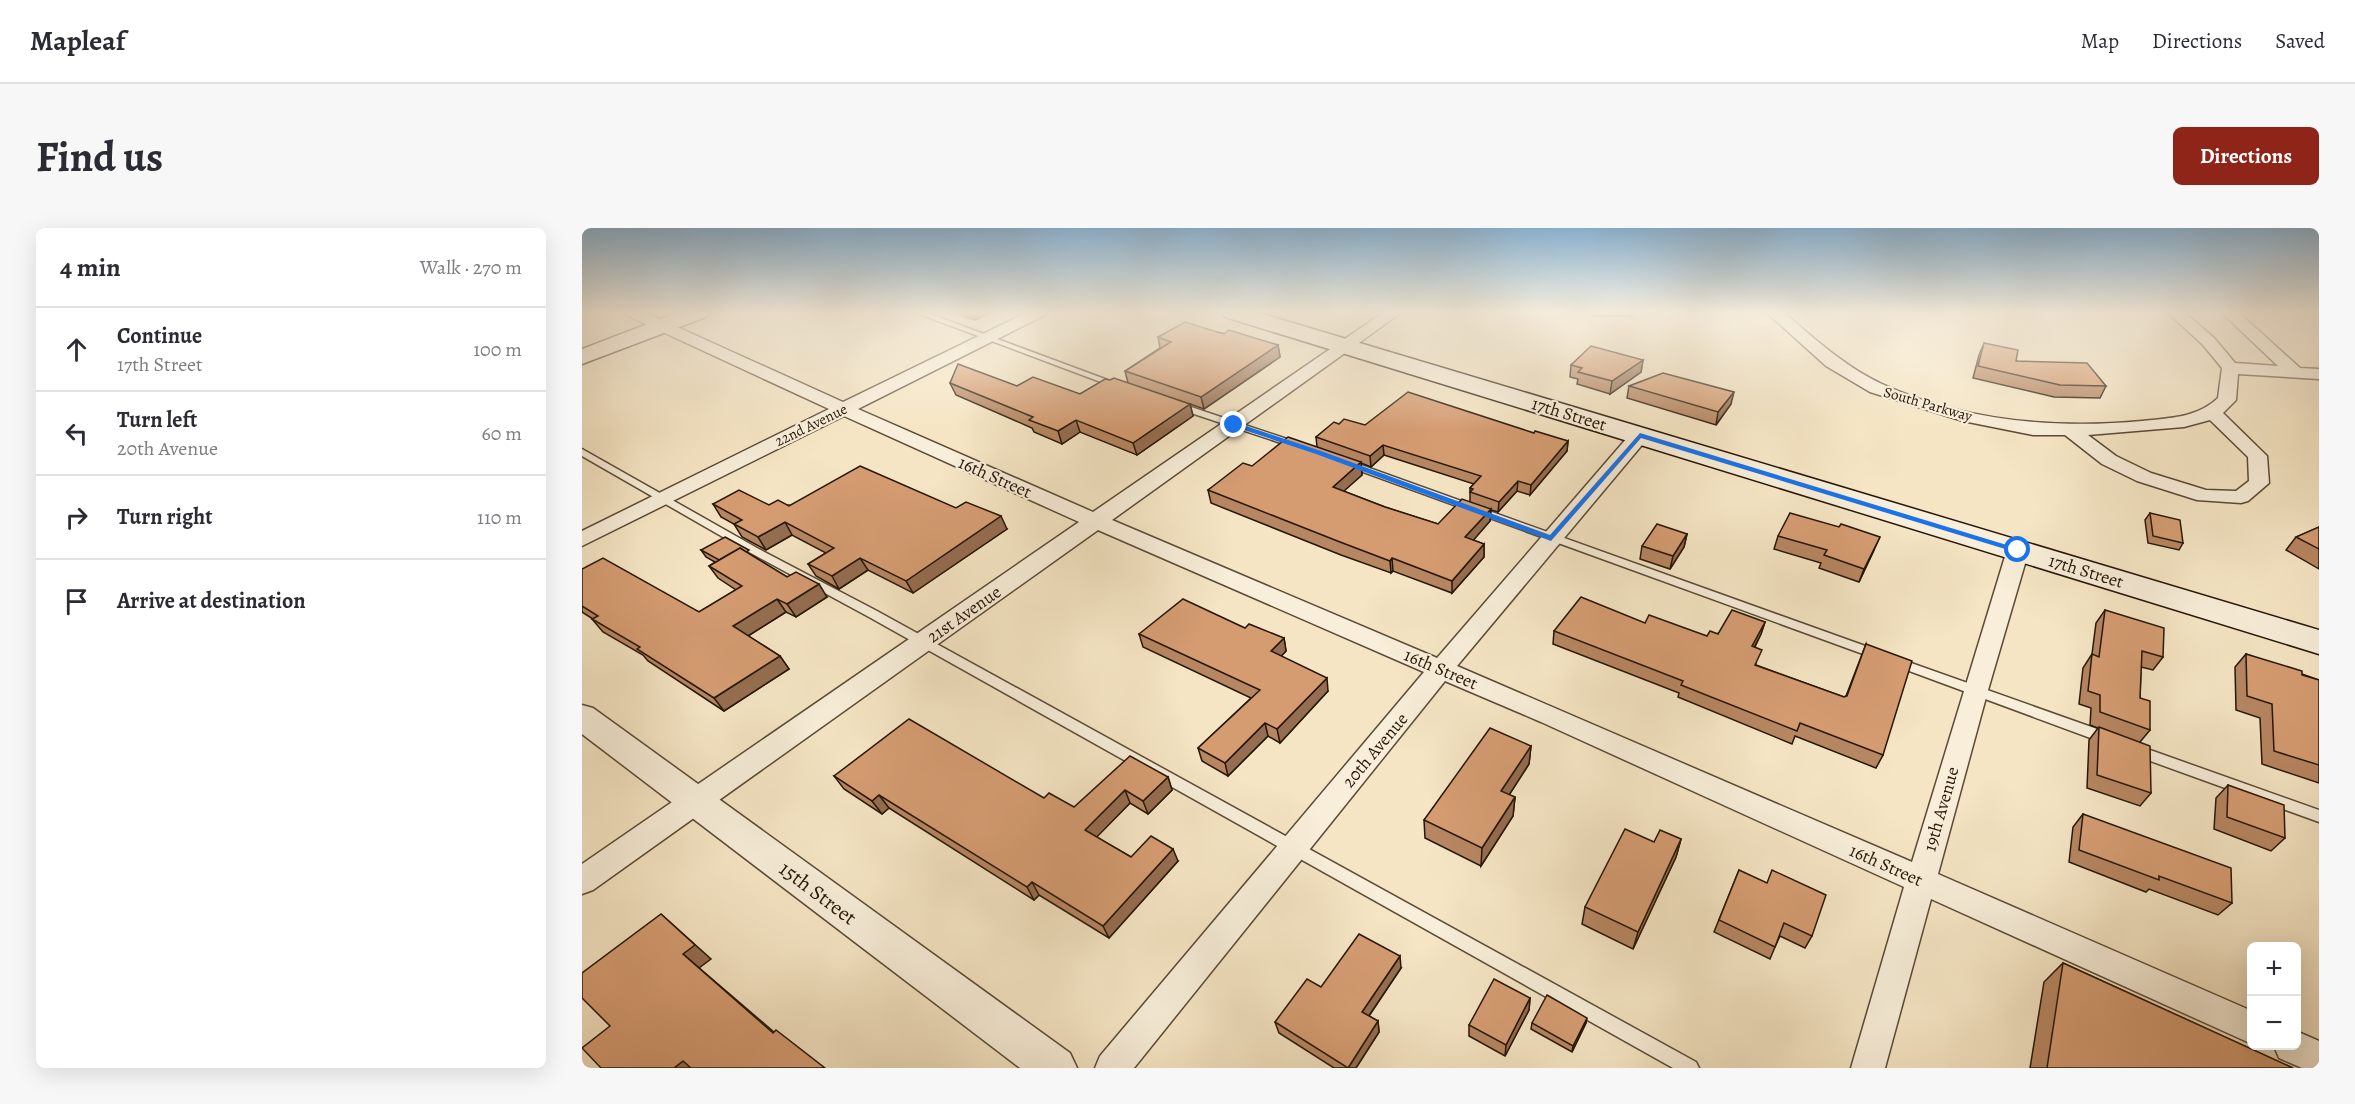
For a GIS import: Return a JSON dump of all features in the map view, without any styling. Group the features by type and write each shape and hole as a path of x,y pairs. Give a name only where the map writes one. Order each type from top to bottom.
{"main road":[{"path":"582,357 597,351"},
{"name":"17th Street","path":"1363,351 2319,642"}],"street":[{"name":"16th Street","path":"718,351 1096,521 1550,715 2247,1026"},
{"name":"22nd Avenue","path":"582,539 961,351"},
{"name":"21st Avenue","path":"582,881 1339,351"},
{"name":"South Parkway","path":"1819,351 1832,362 1876,388 1963,416 2033,429 2071,431 2184,422 2213,413"},
{"path":"2071,431 2109,460 2144,477 2204,496 2241,497 2259,483 2257,456 2213,413 2226,400 2230,368 2216,351"},
{"path":"2269,351 2294,371"},
{"path":"2230,368 2319,374"},
{"name":"20th Avenue","path":"1113,1068 1441,669 1640,435"},
{"name":"19th Avenue","path":"1868,1068 1975,690 2018,550"},
{"name":"15th Street","path":"582,717 1055,1068"},
{"path":"2300,1050 2319,1058"}],"lane":[{"path":"1025,351 1133,390"},
{"path":"1167,402 1308,449"},
{"path":"582,452 1690,1068"},
{"path":"1341,461 2319,816"}],"building":[{"path":"1156,351 1269,351 1201,397 1125,371"},
{"path":"1586,351 1610,351 1643,360 1612,381 1578,372 1582,368 1571,365"},
{"path":"1982,351 2018,351 2016,361 2087,363 2106,386 2060,385 1978,366"},
{"path":"958,364 1017,386 1033,377 1080,394 1105,379 1114,378 1190,404 1133,443 1076,420 1058,431 1029,420 1033,417 950,383"},
{"path":"1663,373 1734,392 1718,412 1629,386"},
{"path":"1408,392 1534,433 1535,431 1568,441 1531,485 1518,481 1499,502 1470,492 1473,489 1470,488 1481,476 1383,445 1370,456 1316,437 1334,422 1339,424 1344,419 1365,425"},
{"path":"1288,437 1361,462 1333,487 1385,507 1438,524 1462,499 1491,509 1465,537 1484,544 1452,581 1392,558 1390,561 1208,490 1243,463 1252,466"},
{"path":"860,466 956,508 966,502 1001,516 906,581 860,558 832,576 808,564 834,548 785,522 758,537 734,524 742,520 713,504 739,490 769,505 778,500 789,506"},
{"path":"1790,513 1839,527 1841,524 1880,537 1864,569 1824,555 1827,550 1778,536"},
{"path":"2150,513 2180,520 2183,543 2153,536"},
{"path":"1657,524 1687,534 1673,556 1642,546"},
{"path":"2319,527 2319,549 2296,537"},
{"path":"725,537 749,550 746,552 740,548 719,560 701,550"},
{"path":"740,548 787,577 796,572 819,584 787,604 777,599 733,626 780,656 714,698 637,649 640,647 592,619 598,616 582,606 582,569 603,558 699,612 742,586 709,566"},
{"path":"1581,597 1645,623 1649,615 1707,636 1710,631 1718,634 1732,610 1765,622 1752,646 1762,650 1755,665 1844,697 1847,696 1866,644 1912,661 1883,755 1800,723 1797,731 1681,685 1683,681 1554,631"},
{"path":"1183,599 1245,628 1249,624 1284,638 1271,651 1327,678 1277,729 1265,723 1225,763 1198,748 1260,690 1139,634"},
{"path":"2105,610 2164,628 2163,657 2142,651 2140,698 2150,701 2150,730 2100,712 2100,695 2088,691 2092,654 2099,657"},
{"path":"2246,654 2302,671 2302,675 2319,680 2319,765 2274,751 2272,704 2247,696"},
{"path":"909,719 1044,798 1049,793 1074,807 1130,756 1168,777 1143,801 1125,790 1085,830 1131,857 1151,836 1173,849 1103,926 1032,882 1027,887 879,795 872,801 834,776"},
{"path":"2099,727 2150,746 2151,793 2097,775"},
{"path":"1490,728 1531,746 1501,791 1515,797 1482,848 1424,820"},
{"path":"2228,785 2284,805 2285,838 2227,817"},
{"path":"2083,814 2231,868 2232,903 2159,876 2159,880 2079,850"},
{"path":"1625,829 1654,842 1660,830 1681,839 1638,932 1585,907"},
{"path":"1739,870 1767,883 1772,870 1826,895 1812,936 1784,923 1775,947 1719,920"},
{"path":"661,914 695,945 683,954 773,1033 776,1030 825,1068 691,1068 683,1061 674,1068 601,1068 582,1048 610,1026 582,998 582,973"},
{"path":"1359,934 1400,956 1362,1012 1378,1021 1348,1068 1275,1022 1307,979 1321,987"},
{"path":"2063,963 2247,1047 2247,1050 2254,1050 2293,1068 2047,1068"},
{"path":"1494,979 1530,998 1506,1045 1469,1025"},
{"path":"1547,995 1587,1018 1573,1046 1532,1023"}],"route":[{"path":"1234,425 1318,453 1551,539 1640,435 2018,550"}]}
